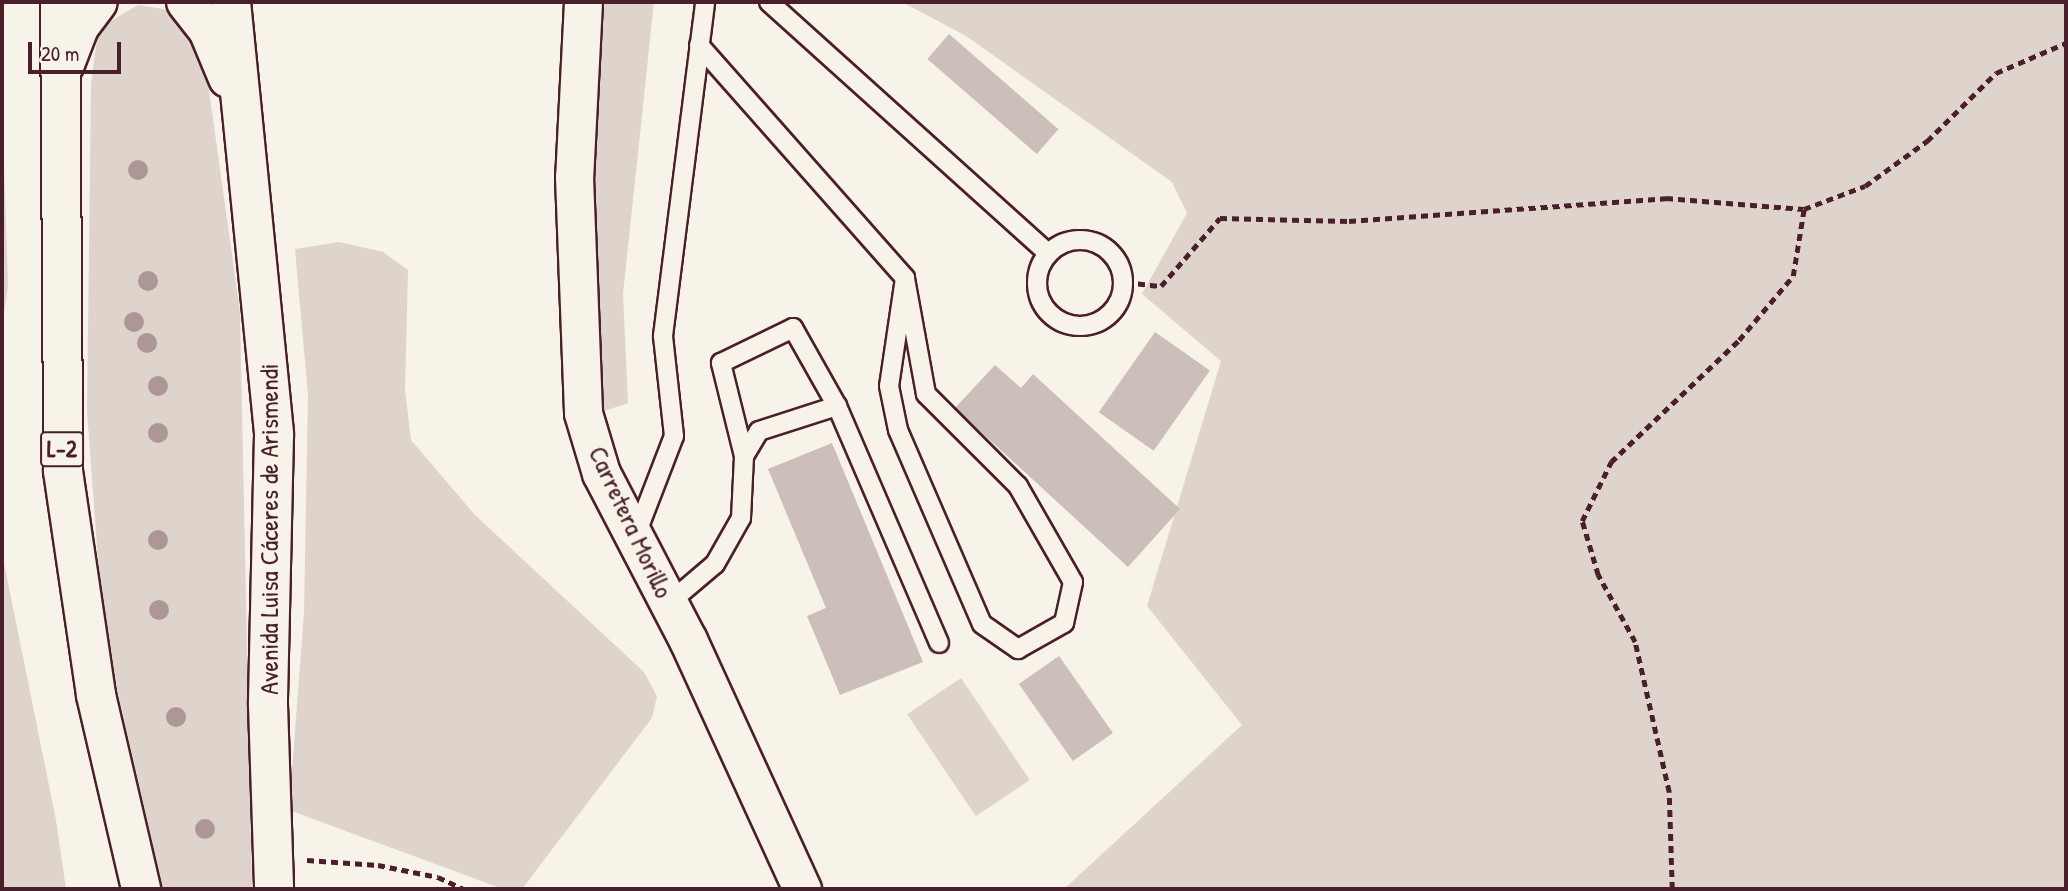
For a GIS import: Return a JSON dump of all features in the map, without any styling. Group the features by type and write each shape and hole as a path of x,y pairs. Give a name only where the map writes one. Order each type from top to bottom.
{"main road":[{"name":"L-2","path":"60,2 58,83 63,471 96,695 141,889"},
{"name":"L-2","path":"58,83 79,27 98,2"},
{"path":"186,2 208,30 244,119"},
{"name":"Avenida Luisa Cáceres de Arismendi","path":"231,2 274,435 273,873"}],"street":[{"name":"Carretera Morillo","path":"583,2 574,177 577,358 583,413 601,472 669,603 802,889"}],"lane":[{"path":"635,537 674,436 663,336 705,2"},
{"path":"769,2 1047,252"},
{"path":"699,45 905,278 926,394 1018,486 1073,582 1064,623 1018,649 982,624 898,430 889,386 905,278"},
{"path":"1078,238 1111,250 1126,282 1114,314 1082,328 1049,317 1034,285 1047,252 1078,238"},
{"path":"669,603 715,564 741,518 744,456 721,363 793,328 837,406 939,643"},
{"path":"744,456 759,431 837,406"}],"path":[{"path":"1126,282 1161,286 1220,218 1362,221 1666,198 1804,209 1865,186 1927,141 1996,73 2066,43"},
{"path":"1672,889 1669,792 1635,642 1598,575 1582,521 1611,462 1739,340 1793,276 1804,209"},
{"path":"273,873 378,865 438,877 464,889"}],"shaded area":[{"path":"598,2 654,2 623,294 628,403 601,412 580,190"},
{"path":"902,2 2066,2 2066,889 1064,889 1242,725 1147,606 1221,361 1142,294 1187,213 1172,182 966,36"},
{"path":"138,5 175,11 191,26 207,76 240,312 252,889 163,889 117,688 99,573 87,412 91,84 97,39 106,24"},
{"path":"2,100 8,285 2,327"},
{"path":"339,242 383,252 408,270 405,390 411,440 475,515 644,672 657,696 652,718 522,889 503,889 289,810 304,613 308,395 295,249"},
{"path":"2,553 56,820 66,889 2,889"},
{"path":"961,678 1030,780 976,816 907,714"}],"building":[{"path":"949,34 1058,129 1037,154 927,59"},
{"path":"1155,332 1210,370 1154,451 1099,412"},
{"path":"995,365 1021,388 1033,374 1180,509 1128,567 955,408"},
{"path":"832,443 923,662 840,695 807,616 826,608 768,469"},
{"path":"1059,656 1113,733 1073,761 1019,684"}]}
